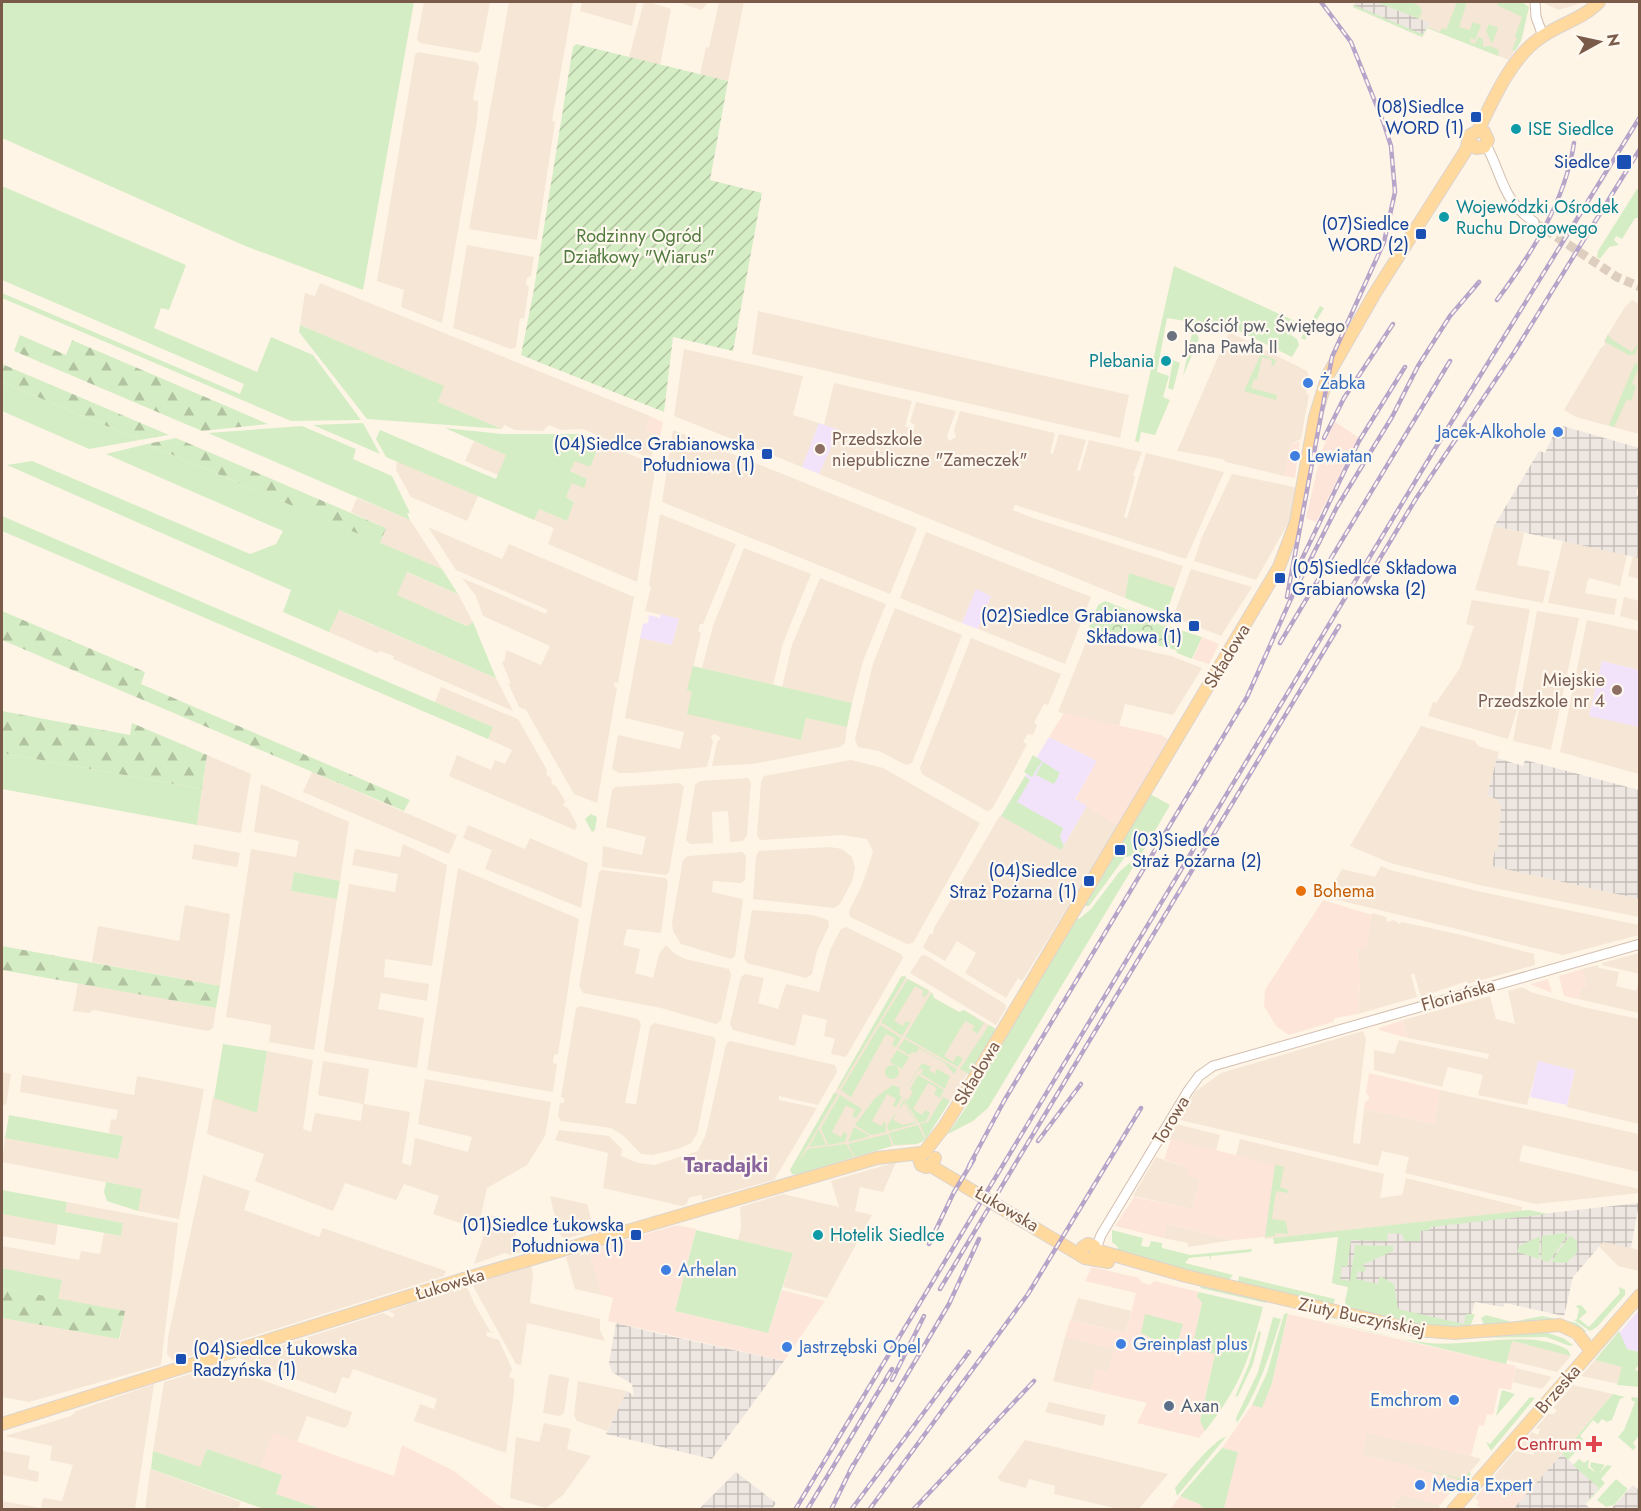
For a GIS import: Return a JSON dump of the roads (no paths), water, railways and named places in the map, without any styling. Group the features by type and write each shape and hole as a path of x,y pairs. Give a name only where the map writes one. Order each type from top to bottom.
{"main road":[{"path":"1479,141 1497,94 1523,53 1543,36 1586,13 1599,2"},
{"name":"Składowa","path":"927,1157 1279,567 1296,522 1315,417 1328,375 1375,293 1457,164 1479,141"},
{"name":"Łukowska","path":"2,1424 535,1258 877,1158 901,1153 927,1157 1090,1250"},
{"name":"Ziuty Buczyńskiej","path":"1090,1250 1112,1254 1186,1276 1426,1332 1466,1332 1560,1325 1583,1338 1591,1351"},
{"name":"Ziuty Buczyńskiej","path":"1090,1250 1143,1270 1186,1276"},
{"name":"Brzeska","path":"1453,1509 1640,1295"}],"street":[{"path":"1535,2 1536,17 1543,36"},
{"path":"1479,141 1495,167 1511,202 1534,222"},
{"name":"Floriańska","path":"1276,1046 1640,944"},
{"name":"Torowa","path":"1090,1250 1199,1076 1213,1066 1276,1046"},
{"path":"1103,1232 1104,1241 1112,1254"}],"tunnel":[{"path":"1534,222 1617,277 1640,287"}],"railway":[{"path":"1287,597 1332,357 1384,242 1395,192 1391,146 1384,124 1351,42 1321,2"},
{"path":"795,1510 1433,452 1640,117"},
{"path":"1497,300 1523,264 1555,206 1570,165 1574,143"},
{"path":"1362,588 1417,497 1515,351 1640,149"},
{"path":"969,1166 1004,1101 1247,697 1294,592 1337,507 1392,417 1418,366 1450,316 1479,282"},
{"path":"1324,438 1344,398 1393,324"},
{"path":"1280,643 1450,361"},
{"path":"1299,565 1359,441 1405,367"},
{"path":"940,1289 1339,626"},
{"path":"1038,1141 1081,1084"},
{"path":"869,1510 1028,1294 1141,1108"},
{"path":"929,1244 954,1192 974,1159"},
{"path":"850,1471 949,1304 979,1239"},
{"path":"892,1380 924,1316"},
{"path":"851,1510 969,1352"},
{"path":"807,1510 892,1369"},
{"path":"913,1510 1034,1381"},
{"path":"831,1510 853,1465"}],"place":[{"name":"(08)Siedlce WORD (1)","path":"1476,117"},
{"name":"ISE Siedlce","path":"1516,129"},
{"name":"Siedlce","path":"1624,162"},
{"name":"Wojewódzki Ośrodek Ruchu Drogowego","path":"1444,217"},
{"name":"(07)Siedlce WORD (2)","path":"1421,234"},
{"name":"Kościół pw. Świętego Jana Pawła II","path":"1172,336"},
{"name":"Plebania","path":"1166,361"},
{"name":"Żabka","path":"1308,383"},
{"name":"Jacek-Alkohole","path":"1558,432"},
{"name":"Przedszkole niepubliczne \"Zameczek\"","path":"820,449"},
{"name":"(04)Siedlce Grabianowska Południowa (1)","path":"767,454"},
{"name":"Lewiatan","path":"1295,456"},
{"name":"(05)Siedlce Składowa Grabianowska (2)","path":"1280,578"},
{"name":"(02)Siedlce Grabianowska Składowa (1)","path":"1194,626"},
{"name":"Miejskie Przedszkole nr 4","path":"1617,690"},
{"name":"(03)Siedlce Straż Pożarna (2)","path":"1120,850"},
{"name":"(04)Siedlce Straż Pożarna (1)","path":"1089,881"},
{"name":"Bohema","path":"1301,891"},
{"name":"(01)Siedlce Łukowska Południowa (1)","path":"636,1235"},
{"name":"Hotelik Siedlce","path":"818,1235"},
{"name":"Arhelan","path":"666,1270"},
{"name":"Greinplast plus","path":"1121,1344"},
{"name":"Jastrzębski Opel","path":"787,1347"},
{"name":"(04)Siedlce Łukowska Radzyńska (1)","path":"181,1359"},
{"name":"Emchrom","path":"1454,1400"},
{"name":"Axan","path":"1169,1406"},
{"name":"Centrum","path":"1594,1444"},
{"name":"Media Expert","path":"1420,1485"}],"district":[{"name":"Taradajki","path":"726,1165"}],"park label":[{"name":"Rodzinny Ogród Działkowy \"Wiarus\"","path":"639,246"}]}
